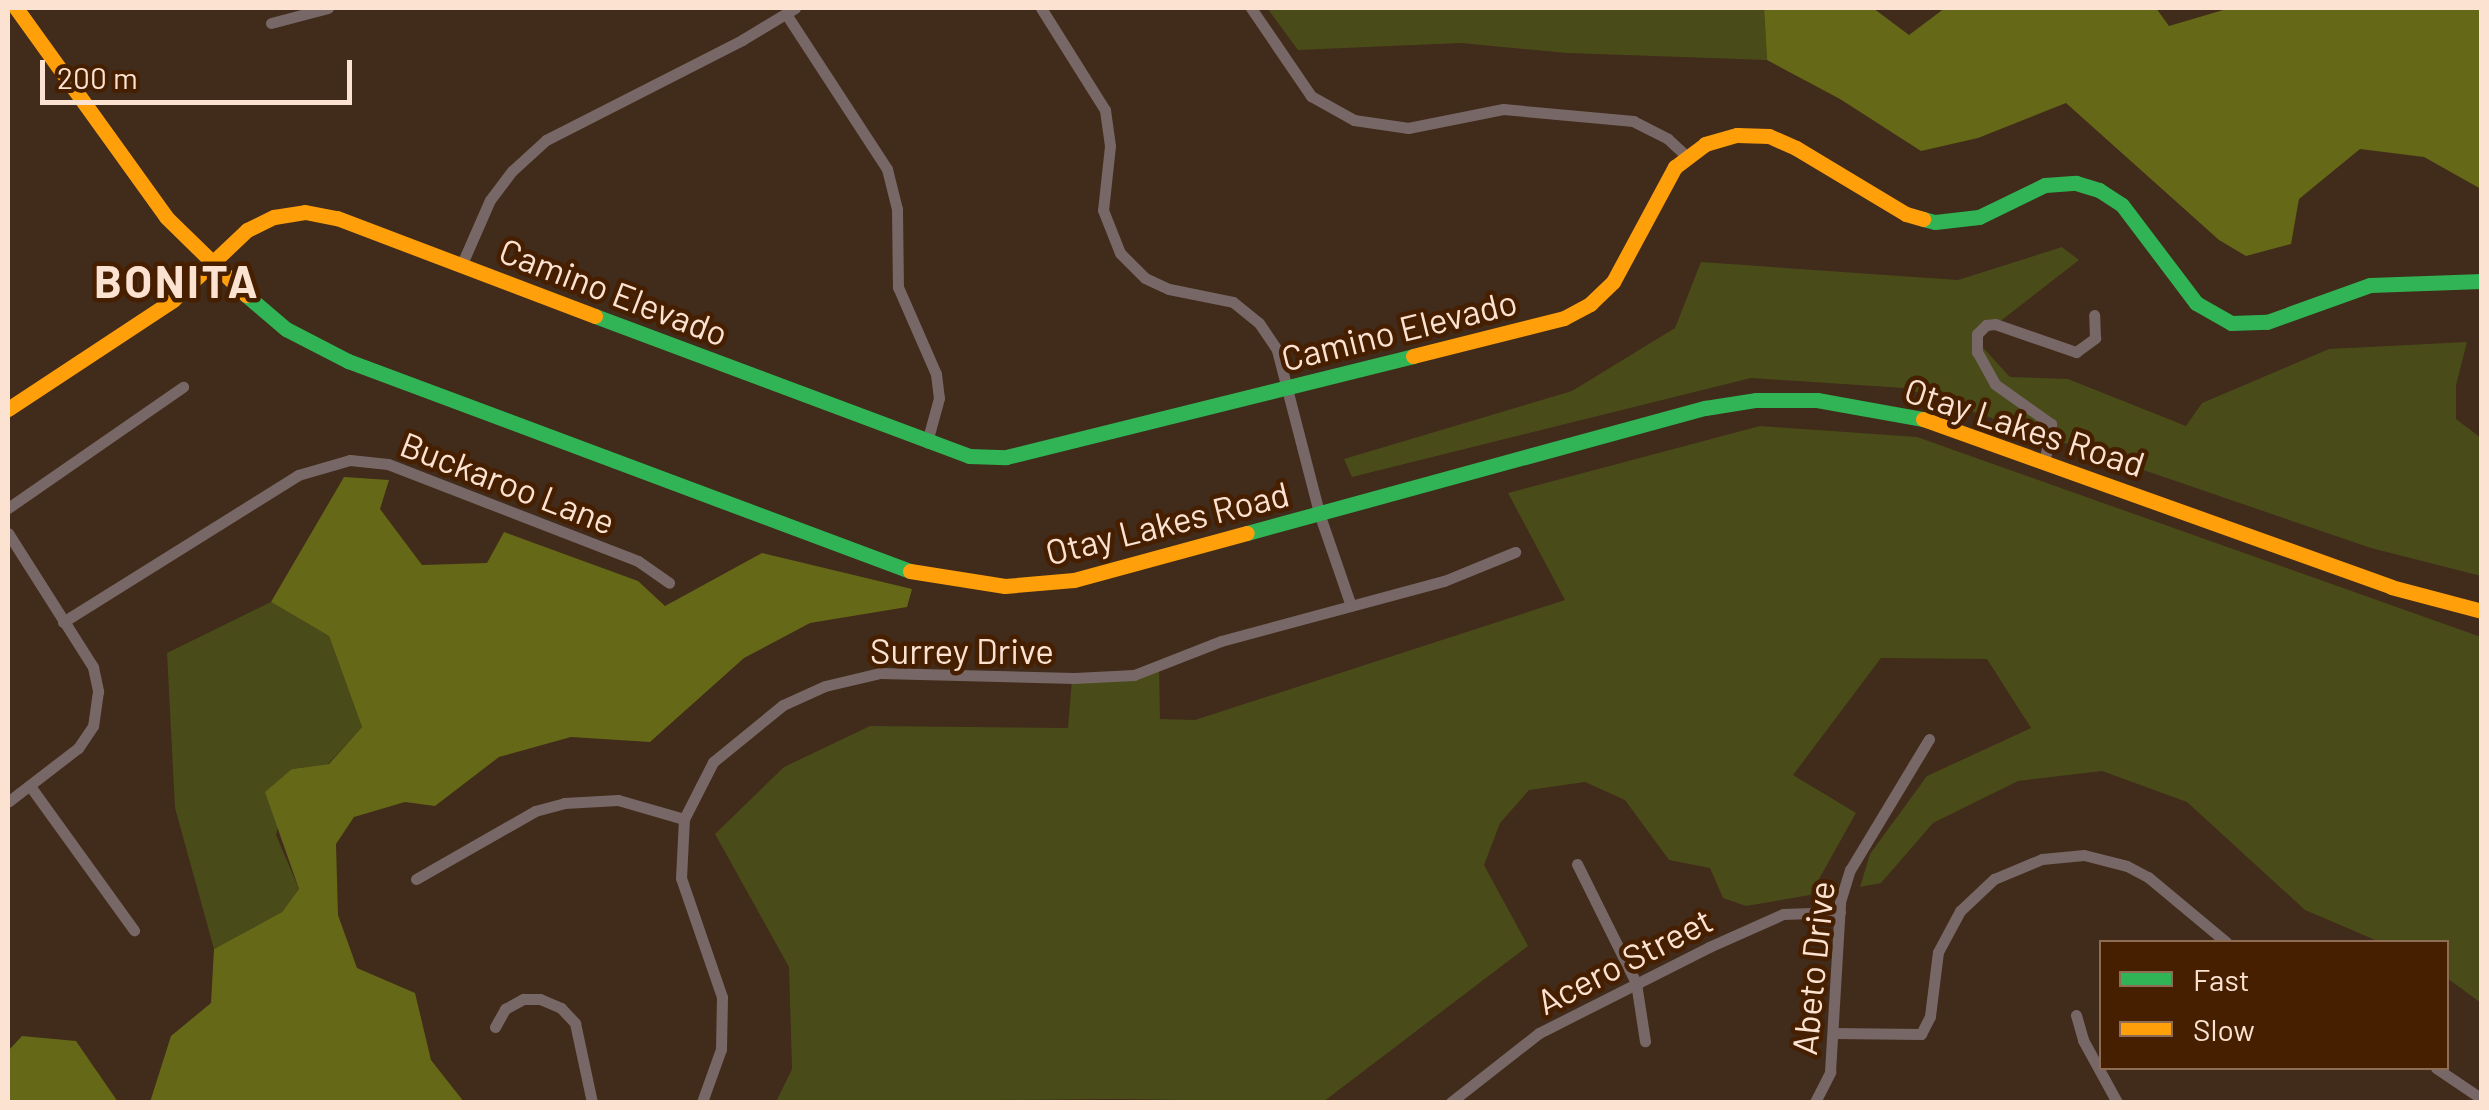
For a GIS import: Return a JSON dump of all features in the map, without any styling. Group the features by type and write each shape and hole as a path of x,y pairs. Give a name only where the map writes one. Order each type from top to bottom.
{"street":[{"name":"Otay Lakes Road","path":"16,8 166,217 210,264 286,328 348,361 922,576 1005,586 1074,580 1320,516 1567,443 1705,408 1756,400 1850,403 1944,423 2391,587 2482,612"},
{"path":"271,24 328,8"},
{"path":"1041,8 1105,110 1110,146 1103,210 1120,254 1145,278 1169,288 1234,302 1251,315 1277,350 1320,516 1351,606"},
{"path":"1251,8 1312,96 1354,120 1408,128 1502,108 1634,121 1668,138 1686,156 1726,136 1769,136 1906,214 1935,222 1979,217 2045,185 2090,186 2122,206 2196,303 2231,324 2267,322 2370,284 2482,281"},
{"path":"461,266 490,200 512,171 546,140 791,10 887,169 897,209 898,287 936,374 939,398 927,442"},
{"name":"Camino Elevado","path":"8,409 172,300 255,225 305,212 337,218 927,442 969,456 1006,457 1575,313 1618,274 1670,176 1686,156"},
{"path":"2045,459 2051,424 1994,384 1978,352 1977,334 1986,325 1995,324 2080,351 2097,333 2094,314"},
{"path":"8,508 183,387"},
{"name":"Buckaroo Lane","path":"63,622 298,475 350,460 388,464 638,560 669,584"},
{"path":"8,532 92,666 98,708 78,748 8,802"},
{"name":"Surrey Drive","path":"702,1102 720,1049 722,997 681,878 684,819 698,783 721,752 782,705 825,686 880,673 1074,678 1134,675 1221,641 1444,582 1516,552"},
{"name":"Abeto Drive","path":"1816,1102 1830,1072 1840,912 1857,854 1929,739"},
{"path":"30,786 134,930"},
{"path":"416,879 535,811 564,803 618,800 684,819"},
{"path":"1833,1033 1911,1037 1921,1034 1930,1016 1938,952 1960,911 1994,879 2042,859 2084,856 2127,866 2148,876 2224,940"},
{"path":"1577,864 1636,983 1646,1040"},
{"name":"Acero Street","path":"1451,1102 1539,1033 1764,920 1798,911 1840,912"},
{"path":"495,1027 505,1009 523,1000 540,999 561,1008 575,1024 592,1102"},
{"path":"2076,1016 2083,1040 2099,1069"},
{"path":"2099,1070 2117,1102"},
{"path":"2439,1070 2482,1099"}],"shaded area":[{"path":"1267,8 1764,8 1767,60 1567,53 1461,43 1298,50"},
{"path":"1764,8 1873,8 1909,35 1945,8 2156,8 2169,26 2230,8 2481,8 2481,189 2424,157 2360,149 2299,199 2291,244 2246,256 2219,240 2066,103 1978,138 1921,151 1840,99 1767,60"},
{"path":"2062,247 2079,260 1976,340 2010,377 2068,379 2186,426 2202,403 2329,349 2467,342 2456,385 2456,419 2481,438 2481,576 2371,548 1904,388 1751,378 1352,477 1344,459 1572,391 1675,328 1701,262 1958,280"},
{"path":"1760,426 1917,437 2481,637 2481,1003 2449,979 2449,940 2375,940 2305,910 2187,802 2102,771 2018,781 1933,823 1881,883 1860,887 1870,854 1927,776 2031,728 1987,659 1881,658 1793,775 1856,813 1810,895 1746,906 1723,898 1710,868 1669,860 1625,800 1585,782 1529,790 1500,823 1484,865 1528,946 1323,1102 776,1102 792,1069 789,967 715,834 784,767 870,726 1068,728 1072,679 1159,666 1160,719 1195,720 1565,600 1508,493"},
{"path":"344,477 389,480 380,509 422,565 487,563 504,532 638,581 665,606 762,553 912,589 907,607 810,623 744,658 650,742 571,737 499,757 435,806 405,802 354,817 336,844 338,915 357,968 415,993 431,1060 464,1102 150,1102 171,1036 211,1003 214,949 282,912 299,889 265,792 292,769 329,764 362,727 329,636 271,602"},
{"path":"271,602 329,636 362,727 328,764 292,769 276,835 299,889 282,912 214,949 175,808 167,653"},
{"path":"22,1036 76,1041 118,1102 8,1102 8,1051"}],"traffic: fast":[{"path":"1923,219 1935,222 1979,217 2045,185 2076,183 2099,190 2122,205 2196,303 2231,323 2267,322 2370,285 2482,281"},
{"path":"246,295 286,329 348,361 910,571"},
{"path":"595,316 969,456 1006,457 1413,356"},
{"path":"1247,533 1705,408 1756,400 1817,400 1923,419"}],"traffic: slow":[{"path":"16,8 166,217 246,295"},
{"path":"1413,356 1564,318 1590,304 1613,282 1675,167 1705,144 1737,135 1769,136 1796,148 1906,214 1923,219"},
{"path":"8,409 173,300 247,230 274,217 305,212 337,218 595,316"},
{"path":"1923,419 2391,587 2482,611"},
{"path":"910,571 1005,586 1074,580 1247,533"}],"district":[{"name":"BONITA","path":"177,281"}]}
